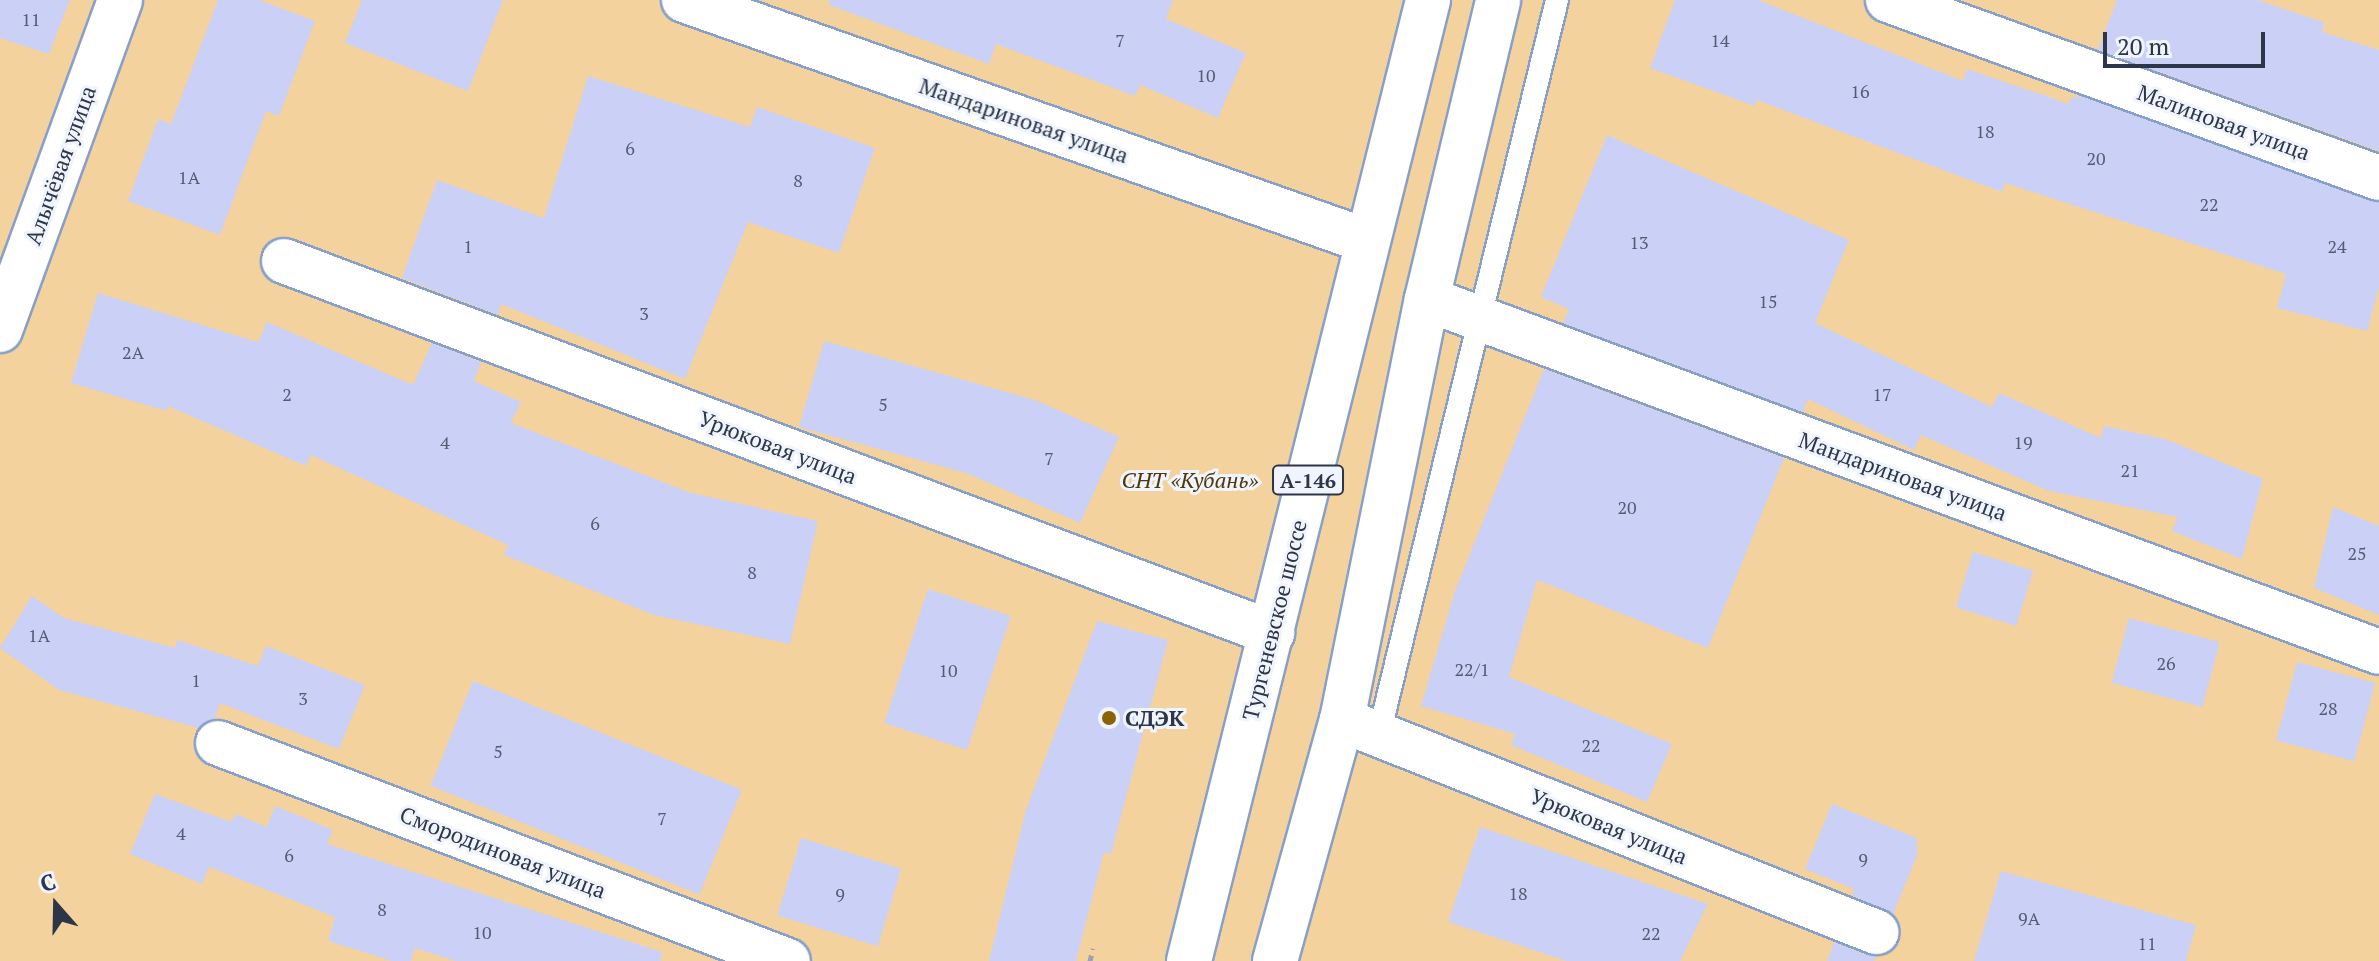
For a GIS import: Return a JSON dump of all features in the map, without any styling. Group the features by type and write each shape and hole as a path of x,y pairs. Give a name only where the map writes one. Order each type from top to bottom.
{"main road":[{"name":"Алычёвая улица","path":"0,330 120,0"},
{"name":"Мандариновая улица","path":"684,0 1364,240"},
{"name":"Тургеневское шоссе","path":"1189,961 1272,633 1364,240 1428,0"},
{"path":"1275,961 1360,727 1427,299 1498,0"},
{"name":"Малиновая улица","path":"1888,0 2379,178"},
{"name":"Урюковая улица","path":"284,261 1272,633"},
{"name":"Мандариновая улица","path":"1427,299 2379,652"},
{"name":"Урюковая улица","path":"1360,727 1876,932"},
{"name":"Смородиновая улица","path":"218,743 788,961"}],"lane":[{"path":"1360,727 1481,319 1557,0"}],"path":[{"path":"1090,961 1093,948"}],"green space":[{"name":"СНТ «Кубань»","path":"0,0 2379,0 2379,961 0,961"}],"building":[{"path":"0,0 70,0 49,54 0,38"},
{"path":"218,0 259,0 315,21 279,116 266,111 220,235 128,201 158,119 171,124"},
{"path":"362,0 503,0 468,91 345,43"},
{"path":"830,0 1173,0 1166,19 1246,53 1218,118 1140,85 1135,96 996,44 989,64 829,5"},
{"path":"1675,0 1758,0 1963,81 1967,69 2069,104 2071,98 2081,96 2379,202 2379,287 2367,331 2277,308 2286,274 2005,183 2002,192 1757,100 1755,106 1650,68"},
{"path":"2117,0 2258,0 2325,23 2322,32 2379,50 2379,151 2098,50"},
{"path":"588,76 750,127 757,107 875,148 839,253 748,222 685,379 501,304 498,315 402,278 437,180 544,218"},
{"path":"1607,135 1849,240 1815,323 1992,407 1999,393 2101,438 2104,426 2165,439 2263,479 2242,559 2172,531 2178,517 2049,491 1921,435 1914,450 1808,399 1803,412 1563,323 1569,309 1541,297"},
{"path":"98,293 258,342 267,322 413,385 432,343 481,362 474,381 521,402 511,423 691,493 818,521 790,644 654,615 504,555 508,545 311,455 306,466 168,406 167,411 71,383"},
{"path":"824,341 1035,400 1119,437 1080,523 969,474 799,427"},
{"path":"1544,369 1784,458 1708,648 1537,580 1509,677 1672,744 1647,802 1511,745 1515,734 1421,706 1454,594"},
{"path":"2333,507 2379,526 2379,615 2314,588"},
{"path":"1973,552 2033,570 2016,626 1956,607"},
{"path":"928,589 1011,616 967,750 884,723"},
{"path":"32,596 64,618 175,648 177,640 258,666 266,646 365,685 339,749 220,703 215,718 199,728 59,690 0,648"},
{"path":"2129,618 2220,642 2202,707 2112,683"},
{"path":"1097,621 1168,640 1111,854 1104,852 1076,961 989,961 1026,810"},
{"path":"2297,662 2375,683 2354,761 2276,740"},
{"path":"473,681 742,790 700,894 431,786"},
{"path":"155,794 231,822 236,814 267,827 275,806 333,830 327,844 662,952 661,961 456,961 415,948 411,961 392,961 328,941 335,917 209,867 202,884 130,854"},
{"path":"1832,804 1917,838 1917,856 1893,914 1852,895 1854,889 1805,869"},
{"path":"1480,827 1708,904 1680,961 1567,961 1448,922"},
{"path":"801,838 901,869 878,946 777,915"},
{"path":"2001,871 2196,925 2186,961 1974,961"},
{"path":"1834,942 1876,956 1874,961 1827,961"}],"place":[{"name":"СДЭК","path":"1109,718"}]}
